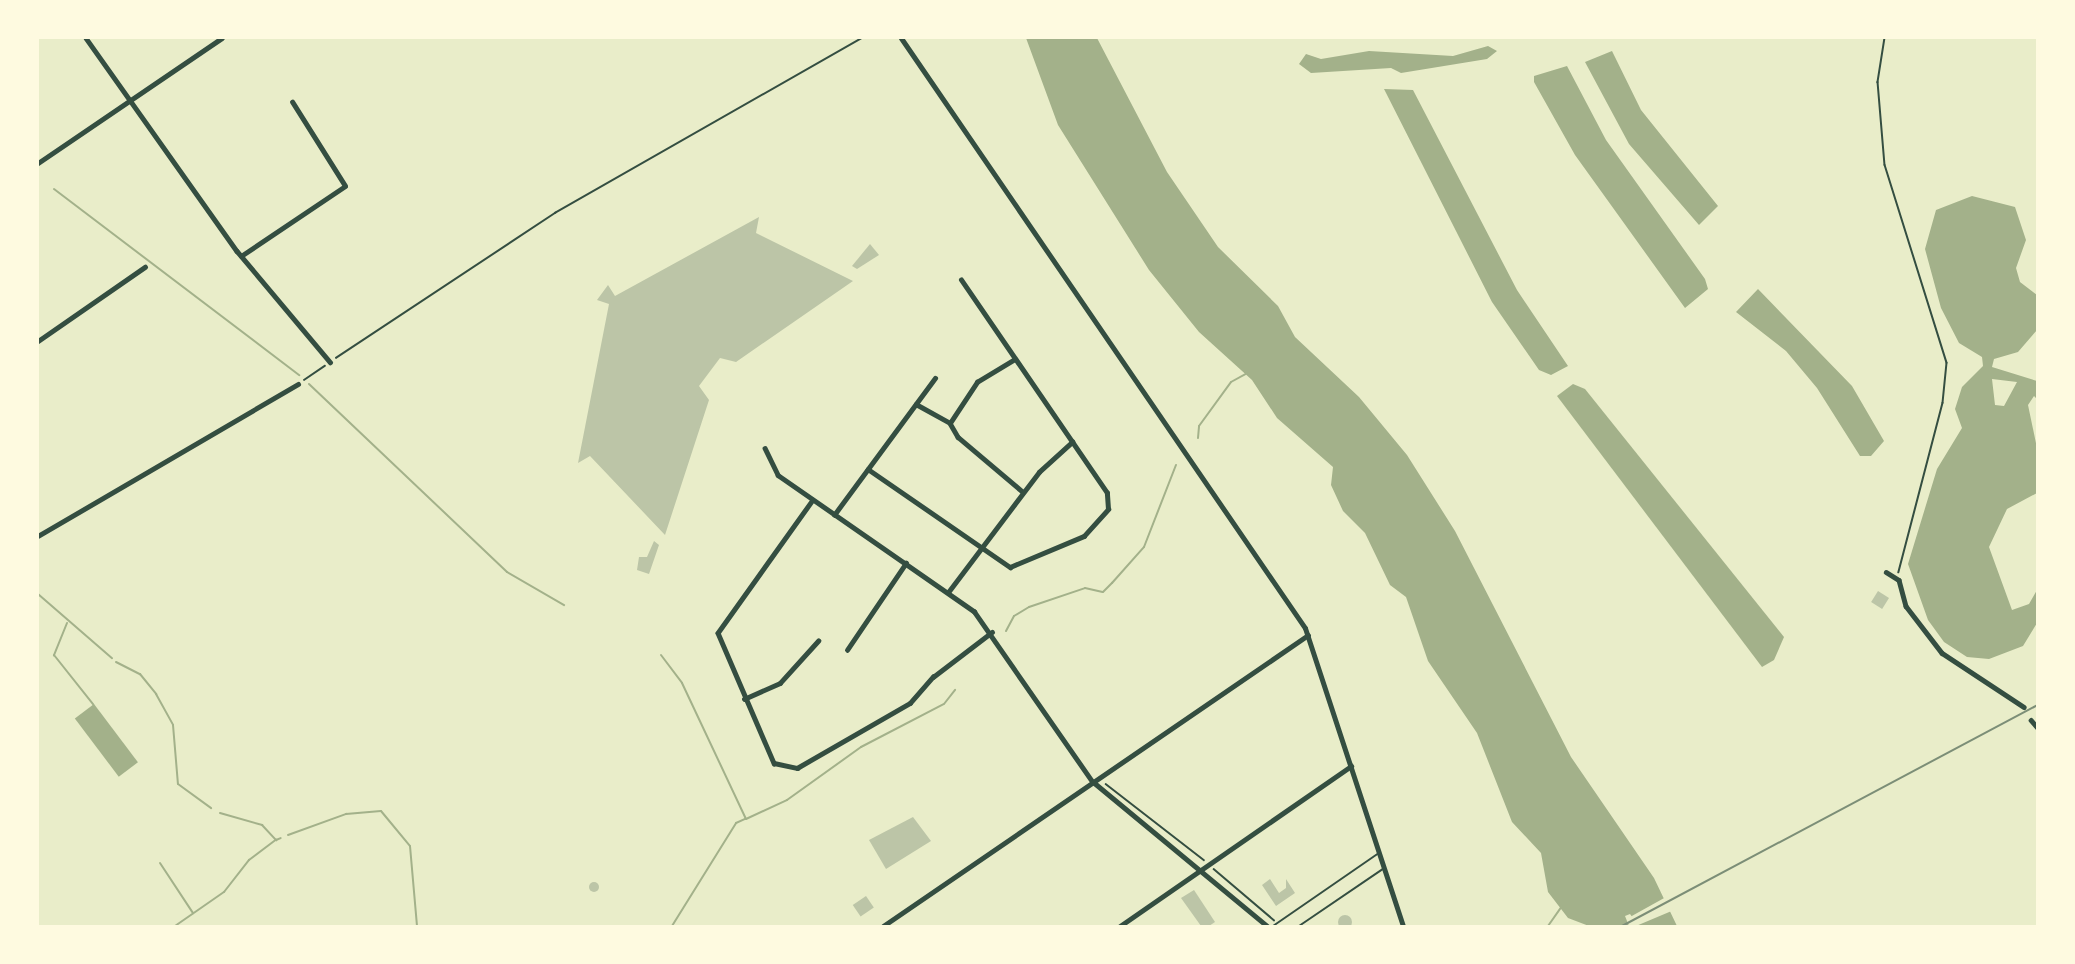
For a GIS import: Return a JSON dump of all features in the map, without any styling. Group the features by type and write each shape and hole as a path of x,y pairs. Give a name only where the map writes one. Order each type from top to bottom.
{"street":[{"path":"86,38 241,256 330,362"},
{"path":"38,163 222,38"},
{"path":"901,38 1308,635 1403,927"},
{"path":"241,256 345,186 292,102"},
{"path":"38,341 145,267"},
{"path":"868,469 981,547 1016,567 1084,536 1099,521 1110,505 1107,493 961,279"},
{"path":"950,423 977,382 1015,359"},
{"path":"834,515 935,378"},
{"path":"38,536 298,384"},
{"path":"916,404 950,423 958,438 1023,492"},
{"path":"949,591 1023,492 1072,442"},
{"path":"765,448 778,475 949,591 992,632 1096,780 1268,927"},
{"path":"813,500 718,633 744,699 773,762 795,769 910,703 933,677 992,632"},
{"path":"847,650 906,563"},
{"path":"1886,572 1899,580 1906,606 1942,653 2024,707"},
{"path":"883,927 1308,635"},
{"path":"744,699 780,683 818,641"},
{"path":"2031,720 2037,728"},
{"path":"1120,927 1206,862 1351,766"}],"lane":[{"path":"1273,927 1379,853"},
{"path":"1299,927 1384,869"}],"path":[{"path":"298,384 555,213 862,38"},
{"path":"1885,38 1878,82 1885,165 1947,363 1942,403 1900,560 1899,580"},
{"path":"1111,785 1269,914"}],"shaded area":[{"path":"1026,38 1097,38 1167,172 1218,247 1278,306 1295,337 1359,397 1407,455 1455,531 1571,757 1654,878 1677,926 1639,926 1630,914 1625,916 1629,926 1589,926 1568,918 1548,892 1541,853 1512,822 1477,733 1428,661 1406,597 1390,585 1365,533 1343,511 1331,485 1333,467 1277,418 1252,380 1199,332 1149,270 1058,125"},
{"path":"1488,46 1497,51 1487,59 1401,73 1391,68 1311,73 1299,64 1306,54 1321,59 1369,51 1453,56"},
{"path":"1612,51 1641,110 1718,206 1699,225 1629,144 1585,62"},
{"path":"1567,66 1606,140 1705,279 1708,289 1685,308 1575,155 1534,82 1534,76"},
{"path":"1384,89 1413,90 1517,290 1568,366 1551,375 1539,370 1492,302"},
{"path":"1972,196 2015,207 2026,240 2016,268 2020,282 2037,295 2037,330 2018,352 1994,359 1992,367 2037,381 2037,399 2034,396 2028,405 2037,448 2037,493 2007,509 1989,547 2012,610 2029,604 2037,590 2037,623 2023,646 1989,659 1967,657 1944,642 1928,620 1908,564 1937,469 1962,428 1955,409 1962,387 1983,366 1982,357 1959,343 1941,308 1925,249 1936,210","holes":["1992,379 2017,382 2004,406 1995,405"]},
{"path":"1758,289 1852,386 1884,441 1871,456 1860,456 1817,388 1786,351 1736,312"},
{"path":"1573,384 1585,389 1784,637 1774,660 1762,667 1557,396"},
{"path":"94,704 138,762 119,777 75,718"}],"pier":[{"path":"1666,897 1674,910 1636,926 1630,917"}],"building":[{"path":"759,217 756,233 853,281 736,362 720,358 699,386 709,400 665,535 590,456 578,463 609,304 597,300 608,285 615,296"},
{"path":"870,244 879,255 857,269 852,266"},
{"path":"654,541 659,545 649,574 637,570 639,557 647,557"},
{"path":"1878,591 1889,598 1882,609 1871,602"},
{"path":"913,817 931,841 886,869 869,840"},
{"path":"1270,879 1279,893 1286,888 1286,879 1295,893 1276,906 1262,885"},
{"path":"594,882 598,883 598,891 594,892 590,891 589,887 590,883"},
{"path":"1194,890 1215,922 1209,926 1201,926 1181,898"},
{"path":"866,896 874,908 861,917 853,905"},
{"path":"1342,915 1348,915 1352,922 1348,929 1342,929 1338,925 1338,919"}],"waterway":[{"path":"54,189 299,375"},
{"path":"1198,438 1199,426 1231,382 1247,373"},
{"path":"309,384 507,572 564,605"},
{"path":"1006,631 1014,616 1029,607 1085,588 1103,592 1144,547 1176,465"},
{"path":"38,594 112,658"},
{"path":"67,623 54,655 93,704"},
{"path":"661,655 682,683 746,819 787,800 861,747 944,704 955,690"},
{"path":"116,662 140,674 156,694 173,725 178,784 211,808"},
{"path":"288,835 346,814 381,811 410,846 417,926"},
{"path":"220,813 262,825 276,840 281,838"},
{"path":"672,926 736,823 745,819"},
{"path":"175,926 224,892 249,860 276,840"},
{"path":"160,863 193,913"},
{"path":"1548,926 1562,906"}],"railway":[{"path":"1622,926 2038,705"}]}
